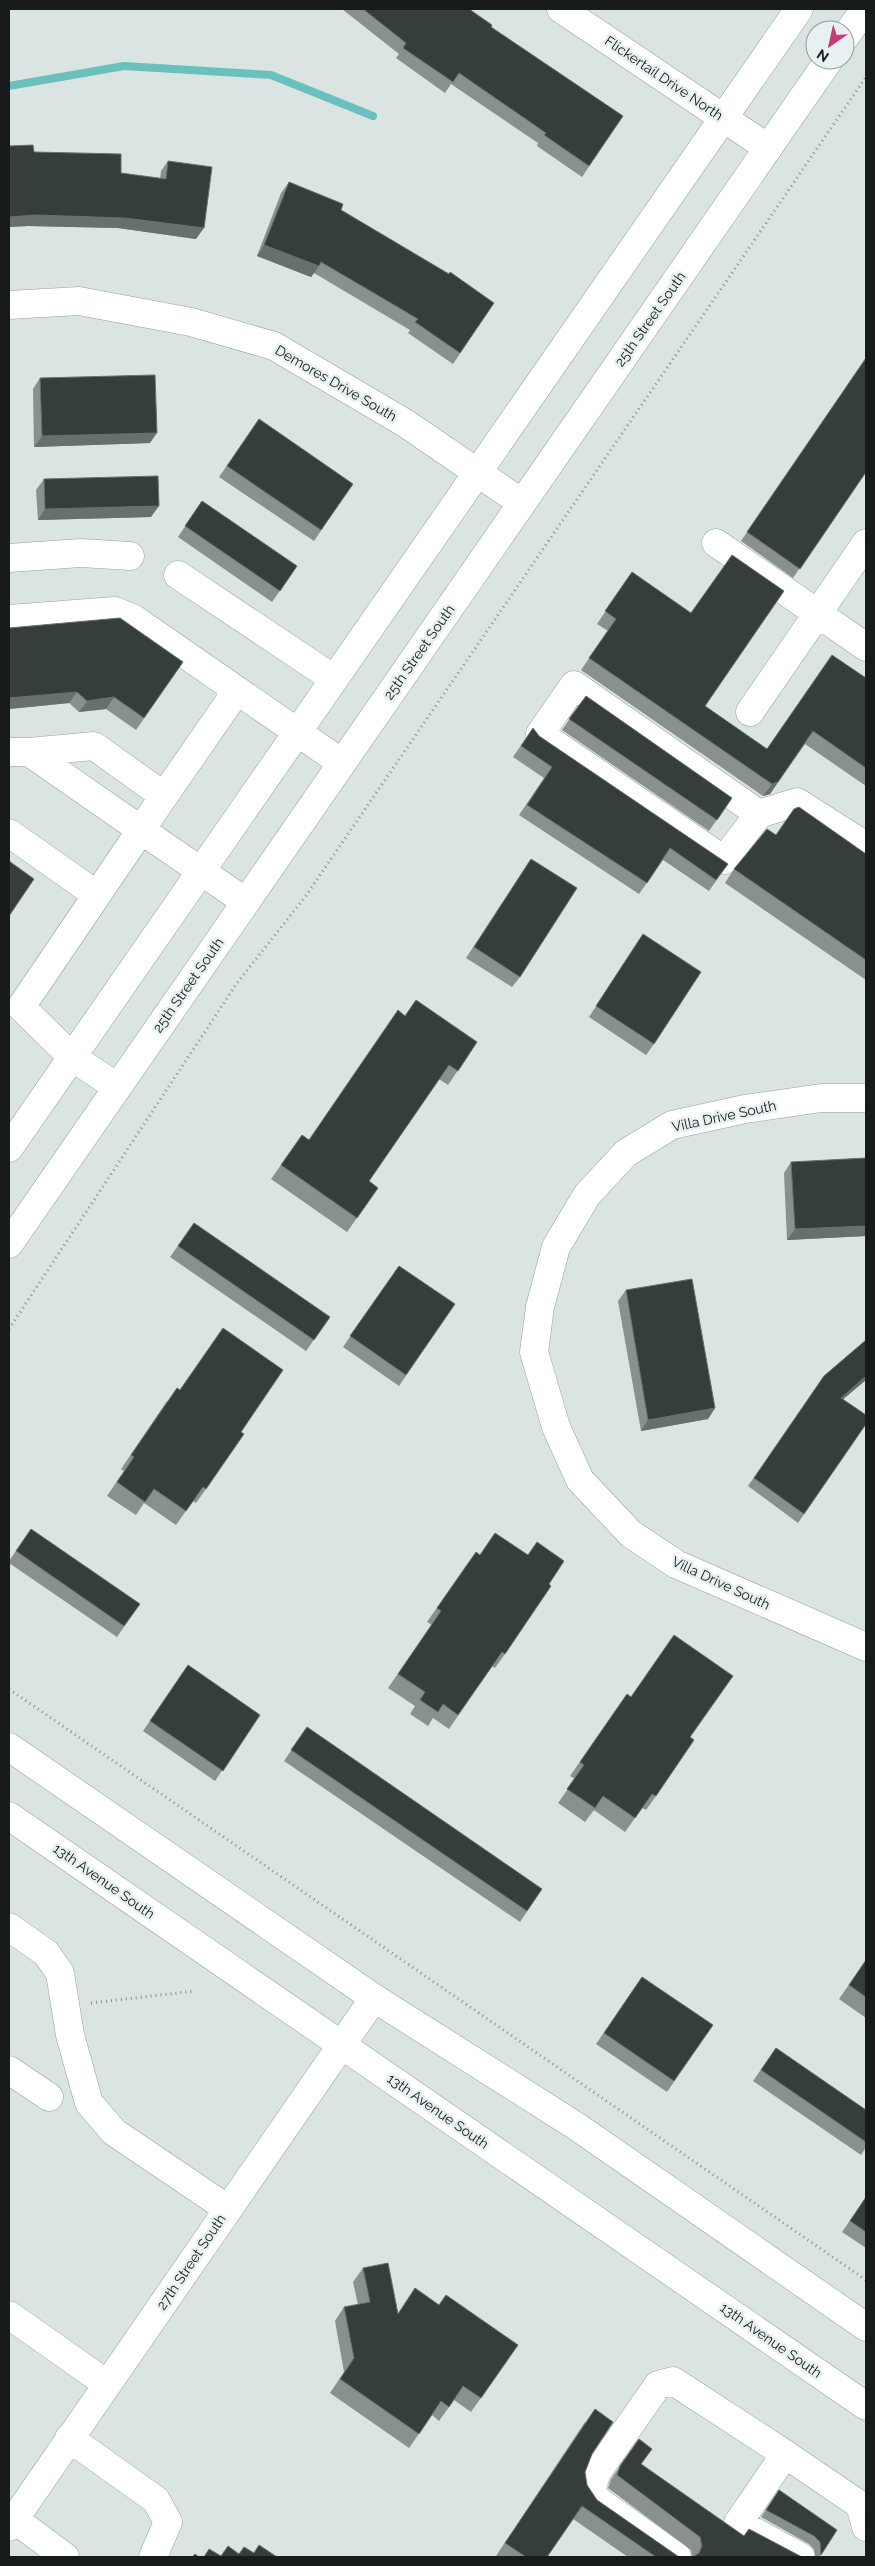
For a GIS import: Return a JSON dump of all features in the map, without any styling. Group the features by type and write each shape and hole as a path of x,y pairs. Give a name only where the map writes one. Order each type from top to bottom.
{"main road":[{"name":"Flickertail Drive North","path":"561,9 768,148"},
{"path":"11,1141 72,1057 799,9"},
{"path":"855,23 865,9"},
{"name":"25th Street South","path":"9,1244 822,70"},
{"name":"Demores Drive South","path":"9,305 79,301 191,322 274,346 405,423 522,503"},
{"path":"716,543 866,647"},
{"path":"750,712 866,543"},
{"path":"9,558 81,553 130,556"},
{"path":"178,575 334,680"},
{"path":"9,619 115,612 134,620 236,692 342,763"},
{"path":"759,814 574,685 540,734 724,860 759,814 797,802 866,846"},
{"path":"117,1088 72,1057 13,1010 97,894 236,692"},
{"path":"19,752 94,746 164,796"},
{"path":"19,752 141,830 246,902"},
{"path":"9,833 97,894"},
{"name":"Villa Drive South","path":"866,1098 821,1098 745,1108 672,1125 626,1153 587,1195 556,1247 540,1308 534,1352 556,1427 580,1480 631,1534 676,1564 866,1647"},
{"path":"9,1747 374,1998 576,2126 866,2327"},
{"name":"13th Avenue South","path":"9,1816 866,2406"},
{"path":"9,1927 46,1953 60,1973 70,2034 89,2103 114,2132 228,2209"},
{"name":"27th Street South","path":"11,2523 374,1998"},
{"path":"9,2070 49,2097"},
{"path":"9,2315 107,2384"},
{"path":"677,2557 597,2500 591,2490 597,2472 658,2385 673,2382 860,2505 866,2527"},
{"path":"69,2438 156,2500 168,2522 153,2557"},
{"path":"785,2454 738,2523 801,2557"},
{"path":"11,2523 65,2557"}],"path":[{"path":"9,1329 237,983 305,897 706,308 866,77"},
{"path":"9,1689 866,2280"},
{"path":"65,2006 195,1991"}],"building":[{"path":"363,9 469,9 492,25 491,27 623,116 589,166 544,135 546,133 459,73 453,82 403,48 406,43"},
{"path":"33,145 34,152 121,154 121,173 166,179 168,161 212,167 204,228 125,218 36,215 9,217 9,146"},
{"path":"289,182 343,204 341,210 449,274 450,272 494,303 460,353 415,322 418,319 321,262 319,266 264,245"},
{"path":"866,358 866,472 800,569 747,532"},
{"path":"155,375 157,433 42,436 40,378"},
{"path":"259,419 353,484 321,530 227,466"},
{"path":"158,476 159,506 45,509 44,479"},
{"path":"202,501 297,566 280,591 185,526"},
{"path":"732,555 784,591 705,706 767,749 832,655 866,678 866,768 813,731 778,782 772,784 589,658 616,619 605,611 632,572 691,613"},
{"path":"120,618 183,662 144,718 114,697 87,701 77,692 9,698 9,628"},
{"path":"586,696 732,798 717,820 569,719"},
{"path":"533,728 539,736 728,864 716,880 670,848 647,883 527,805 552,767 521,746"},
{"path":"799,807 866,854 866,960 734,869 767,829 776,835 794,809"},
{"path":"531,859 577,888 520,977 474,947"},
{"path":"9,861 34,879 9,916"},
{"path":"643,934 701,972 654,1044 596,1006"},
{"path":"416,1000 477,1042 458,1071 449,1065 369,1181 378,1188 357,1218 281,1165 302,1135 309,1140 398,1010 405,1016"},
{"path":"866,1158 866,1226 795,1229 791,1162"},
{"path":"194,1223 330,1317 314,1340 178,1246"},
{"path":"399,1266 455,1304 406,1375 350,1336"},
{"path":"692,1279 715,1408 648,1420 626,1290"},
{"path":"223,1328 283,1370 241,1432 244,1434 206,1489 203,1487 186,1511 154,1489 145,1502 117,1482 134,1457 131,1455 177,1388 180,1390"},
{"path":"866,1340 866,1376 841,1398 866,1415 866,1424 804,1514 754,1478 824,1376"},
{"path":"31,1529 140,1604 124,1626 16,1551"},
{"path":"495,1533 528,1555 537,1542 564,1561 549,1584 551,1586 505,1654 502,1652 458,1715 443,1704 438,1712 420,1700 425,1692 398,1674 441,1611 437,1608 476,1552 480,1555"},
{"path":"674,1635 733,1676 690,1737 694,1740 656,1796 652,1794 635,1818 603,1796 595,1808 567,1789 584,1765 580,1762 627,1694 631,1697"},
{"path":"188,1665 260,1715 223,1771 150,1721"},
{"path":"307,1727 542,1889 527,1911 291,1750"},
{"path":"866,1960 866,1997 849,1985"},
{"path":"642,1977 713,2025 674,2081 604,2033"},
{"path":"776,2048 866,2110 866,2142 761,2070"},
{"path":"866,2197 866,2232 850,2221"},
{"path":"388,2263 398,2314 415,2288 439,2305 446,2295 518,2345 481,2398 463,2386 449,2407 441,2401 419,2434 340,2379 354,2358 344,2307 370,2302 363,2268"},
{"path":"595,2409 613,2422 592,2454 585,2472 587,2485 597,2500 679,2557 656,2557 582,2506 547,2557 526,2557 505,2543"},
{"path":"639,2439 652,2449 641,2464 744,2536 749,2529 802,2557 693,2557 699,2553 702,2546 700,2537 617,2475 620,2466"},
{"path":"779,2490 837,2530 821,2555 820,2542 814,2536 766,2510"},
{"path":"259,2545 277,2557 204,2557 209,2549 221,2556 228,2546 239,2554 244,2547 254,2553"}],"waterway":[{"path":"9,86 124,66 271,75 373,116"}]}
